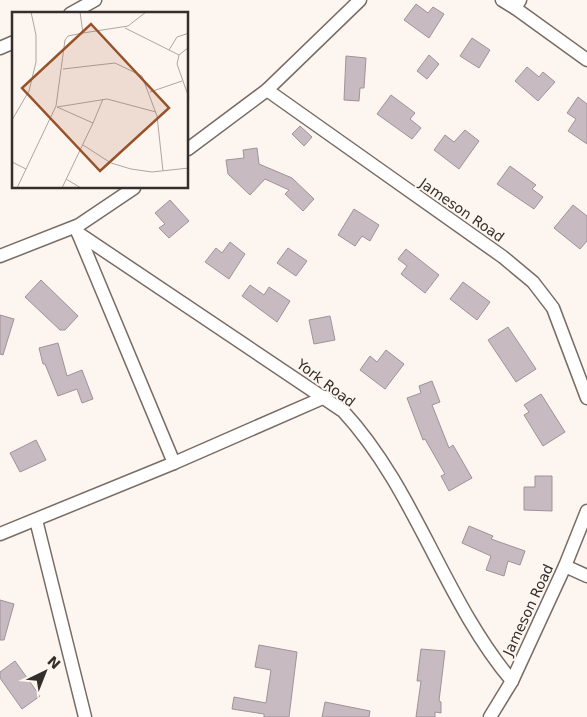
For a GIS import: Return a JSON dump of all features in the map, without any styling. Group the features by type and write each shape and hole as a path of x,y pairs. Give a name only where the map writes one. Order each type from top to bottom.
{"street":[{"path":"74,12 95,0"},
{"path":"189,148 267,90 360,0"},
{"path":"502,0 518,4 587,60"},
{"path":"0,48 12,43"},
{"name":"Jameson Road","path":"267,90 503,258 533,282 553,308 587,398"},
{"path":"0,256 78,229 133,189"},
{"path":"78,229 174,464"},
{"name":"York Road","path":"78,229 343,411 367,438 408,504 473,626 488,651 512,681"},
{"path":"0,534 174,464 325,398"},
{"name":"Jameson Road","path":"490,717 512,681 565,566 587,511"},
{"path":"36,520 85,717"},
{"path":"565,566 587,576"}],"building":[{"path":"416,4 428,13 433,7 444,14 429,38 404,20"},
{"path":"472,38 490,50 479,68 460,56"},
{"path":"429,55 439,64 427,79 417,71"},
{"path":"346,56 366,58 364,88 360,88 359,101 344,100"},
{"path":"527,67 539,77 543,72 555,82 538,101 515,81"},
{"path":"391,95 415,113 410,119 421,128 412,139 377,114"},
{"path":"578,97 587,104 587,144 568,131 576,119 567,113"},
{"path":"300,126 312,137 304,146 292,134"},
{"path":"465,130 479,141 459,169 434,150 445,135 454,142"},
{"path":"257,148 259,164 292,178 314,199 303,211 285,194 289,190 265,179 250,195 228,174 226,160 244,158 243,150"},
{"path":"510,166 536,185 532,189 543,197 534,209 497,184"},
{"path":"170,200 189,221 169,238 159,228 165,224 155,213"},
{"path":"573,205 587,216 587,241 580,249 554,228"},
{"path":"354,209 379,225 370,241 362,236 355,246 338,235"},
{"path":"230,242 245,254 229,279 205,262 216,248 222,253"},
{"path":"288,248 307,261 296,276 277,263"},
{"path":"406,249 439,275 425,293 401,274 407,266 398,259"},
{"path":"41,280 78,316 65,330 60,330 25,297"},
{"path":"463,282 490,302 477,320 450,299"},
{"path":"250,285 264,295 269,287 290,301 277,322 242,296"},
{"path":"0,315 14,319 3,355 0,354"},
{"path":"330,316 335,340 314,344 309,320"},
{"path":"508,327 536,369 516,382 488,340"},
{"path":"58,343 67,376 82,370 93,399 82,403 77,389 58,396 45,364 43,364 39,348"},
{"path":"386,350 404,364 385,389 360,370 370,356 377,362"},
{"path":"432,381 440,402 432,405 449,448 453,445 472,478 449,491 441,476 445,474 425,439 423,440 407,398 421,393 419,386"},
{"path":"541,394 565,432 543,446 524,415 529,412 524,405"},
{"path":"36,440 46,460 20,472 10,453"},
{"path":"535,476 552,476 552,511 524,510 524,487 535,487"},
{"path":"469,526 493,536 491,539 525,551 520,565 508,561 504,576 486,570 491,556 462,543"},
{"path":"0,600 14,604 4,640 0,640"},
{"path":"259,645 297,652 289,717 264,717 264,714 232,709 234,697 266,703 271,670 255,667"},
{"path":"421,649 445,651 439,701 441,702 441,713 435,712 435,717 416,717 421,681 417,681"},
{"path":"15,661 40,696 22,709 0,678 0,672"},
{"path":"325,702 370,711 369,717 322,717"}]}
